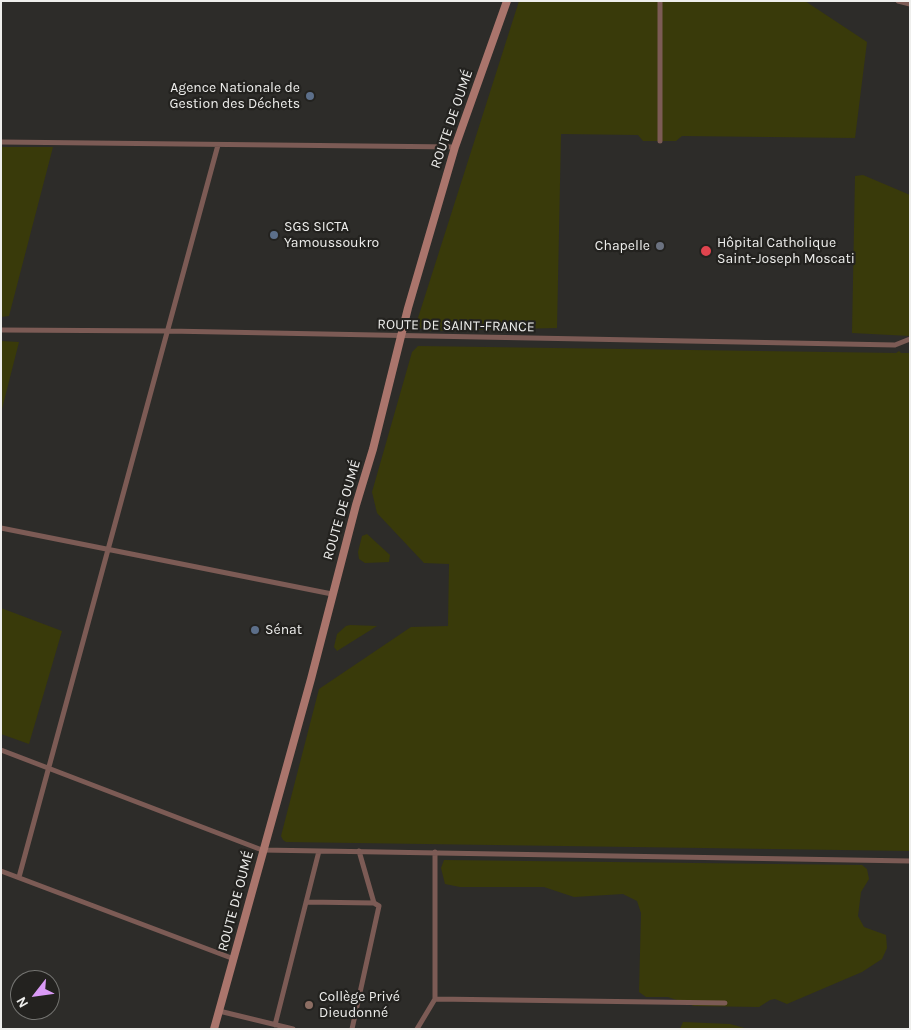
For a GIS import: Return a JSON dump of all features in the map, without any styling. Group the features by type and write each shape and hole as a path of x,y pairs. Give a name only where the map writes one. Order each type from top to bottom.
{"main road":[{"name":"ROUTE DE OUMÉ","path":"214,1029 373,449 400,337 455,147 507,1"}],"street":[{"path":"660,1 660,141"},
{"path":"898,1 910,4"},
{"path":"1,142 455,147"},
{"path":"19,877 218,145"},
{"name":"ROUTE DE SAINT-FRANCE","path":"1,330 168,331 400,337 895,345 910,339"},
{"path":"1,528 332,594"},
{"path":"1,750 262,850 910,861"},
{"path":"275,1025 318,851"},
{"path":"359,851 374,903"},
{"path":"417,1029 435,999 435,852"},
{"path":"1,871 234,959"},
{"path":"306,902 374,903 380,906 352,1029"},
{"path":"435,999 725,1003"},
{"path":"219,1011 293,1029"}],"shaded area":[{"path":"519,1 805,1 867,42 855,138 682,136 676,141 643,141 638,135 561,134 557,328 425,331 420,328 417,321"},
{"path":"1,147 53,147 9,316 1,317"},
{"path":"863,175 910,195 910,336 852,333 855,176"},
{"path":"1,341 19,342 1,413"},
{"path":"418,346 896,353 899,351 901,353 910,353 910,851 286,842 283,840 281,836 319,689 411,627 448,626 449,564 424,563 377,513 372,492 412,352"},
{"path":"367,534 390,555 389,562 365,563 359,559 358,552 362,536"},
{"path":"1,608 62,631 29,744 1,734"},
{"path":"346,626 377,626 337,651 334,647 337,634"},
{"path":"444,860 862,865 867,869 869,879 861,892 858,916 864,927 886,935 887,948 882,959 862,972 787,1004 775,999 759,1007 694,1006 668,997 646,997 639,992 641,913 637,901 623,894 574,897 544,887 460,887 445,884 441,868"},
{"path":"683,1022 730,1024 748,1029 680,1029"}],"place":[{"name":"Agence Nationale de Gestion des Déchets","path":"310,96"},
{"name":"SGS SICTA Yamoussoukro","path":"274,235"},
{"name":"Chapelle","path":"660,246"},
{"name":"Hôpital Catholique Saint-Joseph Moscati","path":"706,251"},
{"name":"Sénat","path":"255,630"},
{"name":"Collège Privé Dieudonné","path":"309,1005"}]}
